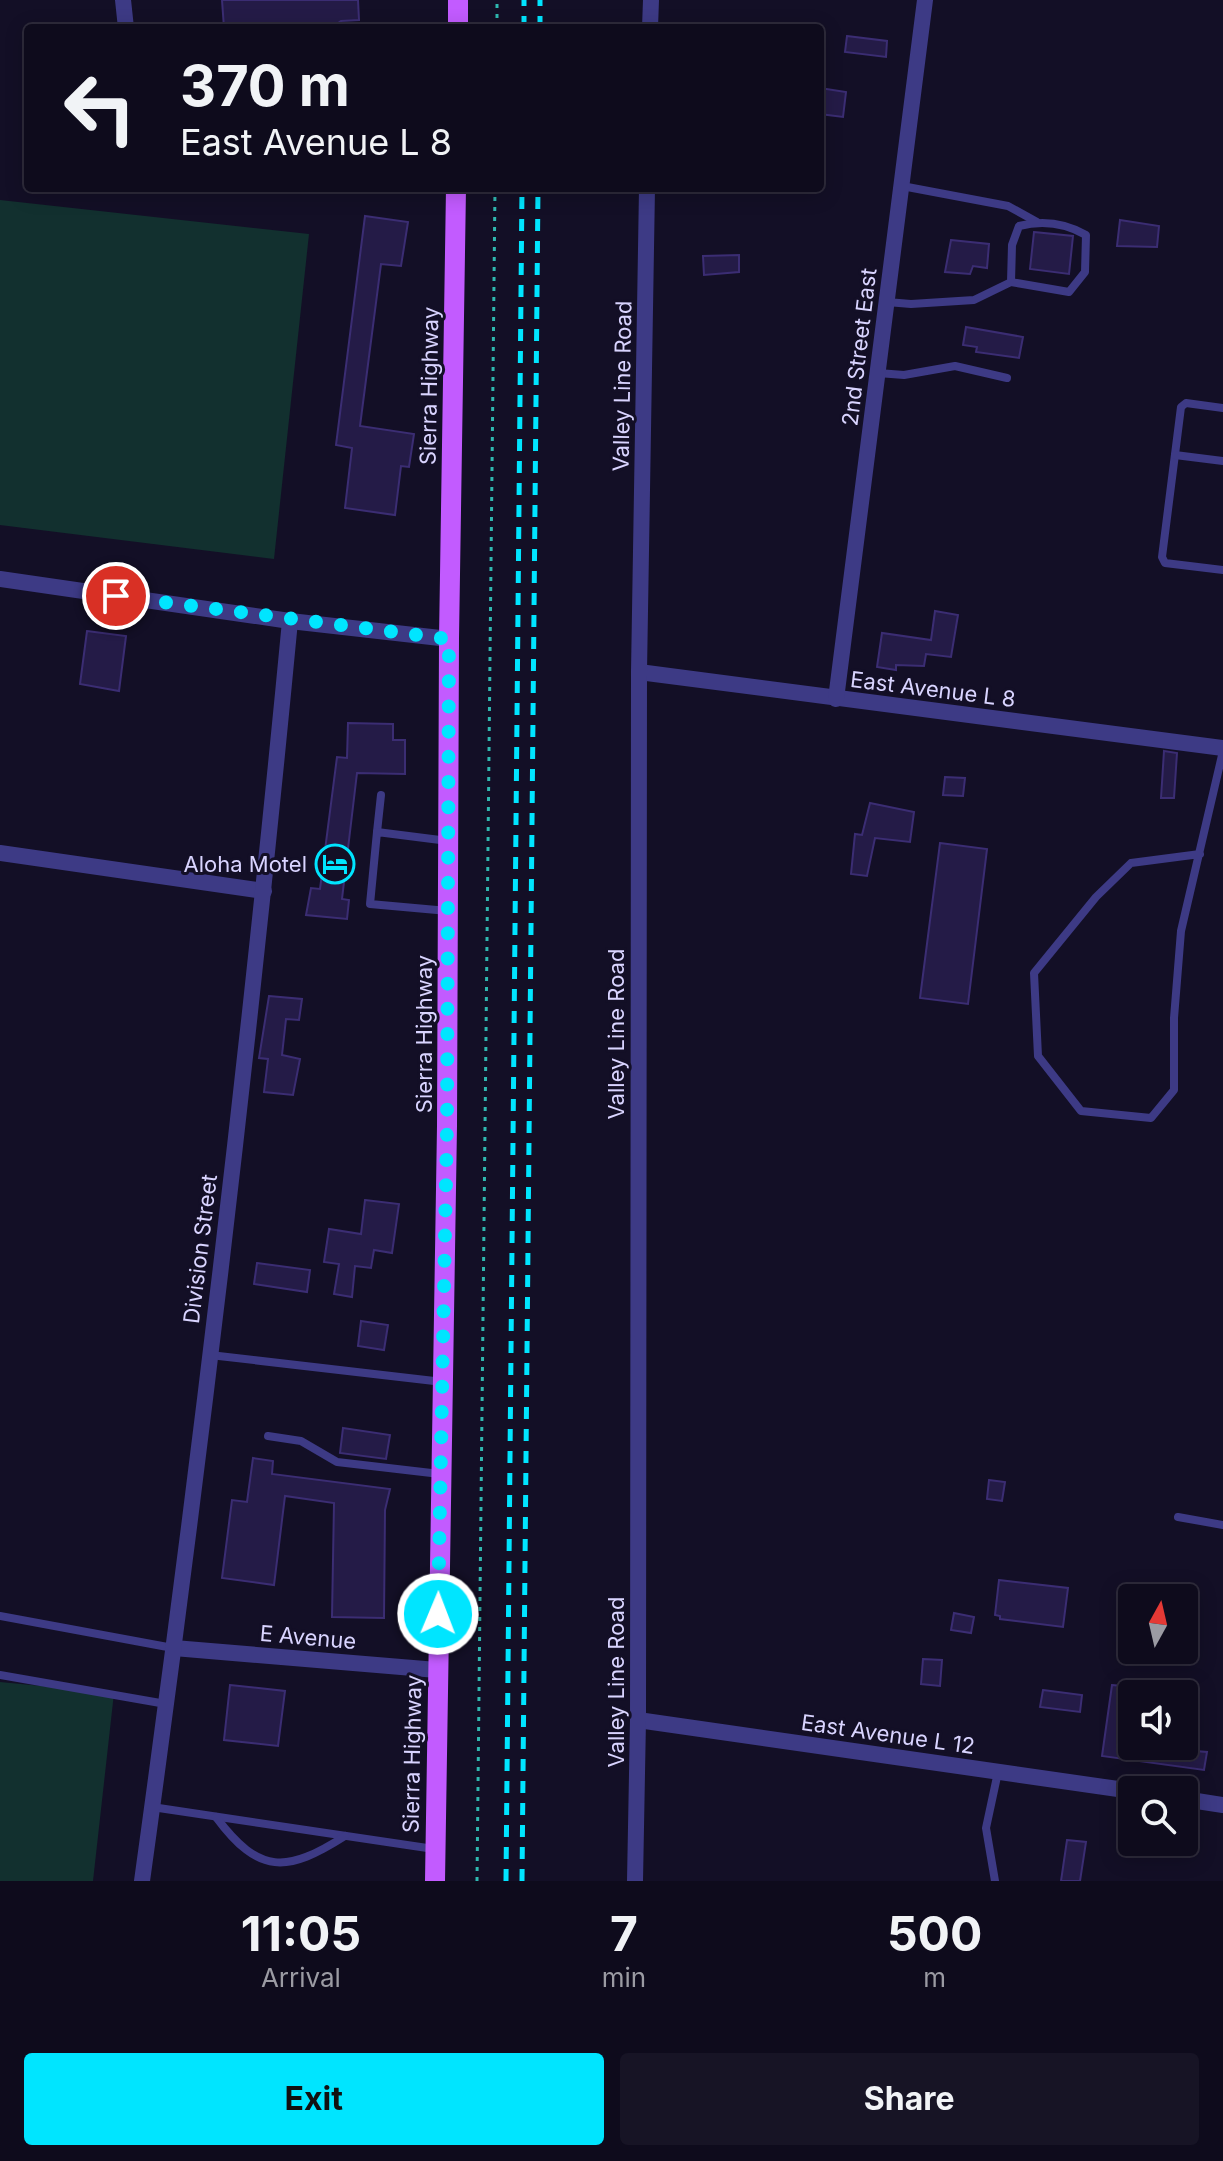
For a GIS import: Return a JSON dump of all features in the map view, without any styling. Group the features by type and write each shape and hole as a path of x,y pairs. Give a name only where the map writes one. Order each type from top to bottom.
{"main road":[{"path":"458,0 458,24"},
{"name":"Sierra Highway","path":"435,1881 456,192"}],"street":[{"path":"123,0 126,24"},
{"path":"650,24 651,0"},
{"name":"2nd Street East","path":"836,699 925,0"},
{"name":"Valley Line Road","path":"635,1881 638,1720 639,672 647,192"},
{"path":"0,579 290,621 449,639"},
{"name":"Division Street","path":"142,1881 174,1648 264,891 290,621"},
{"name":"East Avenue L 8","path":"639,672 1223,749"},
{"path":"0,853 264,891"},
{"name":"E Avenue","path":"174,1648 437,1670"},
{"name":"East Avenue L 12","path":"638,1720 1118,1789"},
{"path":"1198,1801 1223,1805"}],"lane":[{"path":"887,302 911,304 974,300 1011,282 1069,292 1085,272 1086,235 1071,227 1037,222 1008,206 901,186"},
{"path":"1011,282 1012,245 1019,226 1037,222"},
{"path":"878,373 904,375 955,366 1007,378"},
{"path":"1223,408 1183,404 1163,560 1223,570"},
{"path":"1175,455 1223,461"},
{"path":"1200,854 1131,863 1096,897 1034,973 1038,1056 1081,1111 1151,1118 1174,1090 1174,1018 1181,931 1200,854 1223,749"},
{"path":"381,795 370,904 448,911"},
{"path":"377,832 449,841"},
{"path":"209,1355 443,1382"},
{"path":"268,1436 301,1441 337,1462 441,1474"},
{"path":"1178,1517 1223,1525"},
{"path":"0,1616 174,1648"},
{"path":"0,1675 167,1704"},
{"path":"995,1881 986,1828 998,1772"},
{"path":"152,1807 435,1849"},
{"path":"216,1817 235,1843 253,1854 277,1862 293,1863 311,1858 345,1836"}],"path":[{"path":"497,0 497,24"},
{"path":"477,1881 495,192"}],"green space":[{"path":"0,200 309,234 274,559 0,525"},
{"path":"0,1682 114,1693 93,1881 0,1881"}],"building":[{"path":"222,0 358,0 359,20 337,24 224,24"},
{"path":"847,36 887,41 886,57 845,52"},
{"path":"824,89 846,92 843,117 824,115"},
{"path":"365,216 408,222 401,266 381,264 360,426 414,434 409,467 401,466 395,515 345,508 352,448 336,445"},
{"path":"1120,220 1159,226 1157,247 1117,246"},
{"path":"1034,232 1073,236 1069,274 1030,269"},
{"path":"951,240 989,244 987,268 973,266 970,274 945,272"},
{"path":"739,255 739,272 704,275 703,256"},
{"path":"966,327 1023,337 1019,358 976,352 977,347 963,345"},
{"path":"935,611 958,615 951,657 926,654 924,666 896,665 896,670 877,667 882,633 931,640"},
{"path":"87,631 126,636 119,691 80,684"},
{"path":"348,723 393,724 393,740 405,740 405,774 357,773 342,899 349,900 347,919 306,915 311,888 320,889 337,757 347,758"},
{"path":"1164,751 1177,753 1174,798 1161,798"},
{"path":"945,777 965,778 963,796 943,795"},
{"path":"870,803 914,812 910,842 875,838 867,876 851,874 855,834 862,835"},
{"path":"940,843 987,849 968,1004 920,998"},
{"path":"269,996 302,999 299,1020 286,1019 282,1055 300,1059 293,1095 264,1092 268,1059 259,1058"},
{"path":"365,1200 399,1204 392,1253 374,1250 371,1268 355,1266 352,1297 334,1294 339,1264 324,1262 329,1229 361,1234"},
{"path":"257,1263 310,1270 307,1292 254,1284"},
{"path":"361,1321 388,1325 384,1350 358,1346"},
{"path":"343,1428 390,1435 386,1459 340,1453"},
{"path":"253,1458 273,1461 272,1474 390,1489 385,1510 384,1618 332,1617 334,1503 285,1496 274,1585 222,1578 232,1500 247,1502"},
{"path":"989,1480 1005,1482 1002,1501 987,1499"},
{"path":"999,1580 1068,1588 1063,1627 1000,1619 995,1615"},
{"path":"954,1613 974,1617 971,1633 951,1630"},
{"path":"923,1659 942,1660 940,1686 921,1684"},
{"path":"230,1685 285,1691 278,1746 224,1740"},
{"path":"1112,1685 1118,1686 1118,1758 1102,1756"},
{"path":"1043,1690 1082,1695 1080,1712 1040,1707"},
{"path":"1198,1751 1207,1752 1204,1770 1131,1760 1198,1760"},
{"path":"1067,1840 1086,1842 1080,1881 1061,1881"}],"railway":[{"path":"524,0 524,24"},
{"path":"540,0 540,24"},
{"path":"506,1881 522,192"},
{"path":"522,1881 538,192"}],"place":[{"name":"Aloha Motel","path":"335,864"}],"route":[{"path":"116,596 290,621 449,639 447,1126 438,1614"}]}
